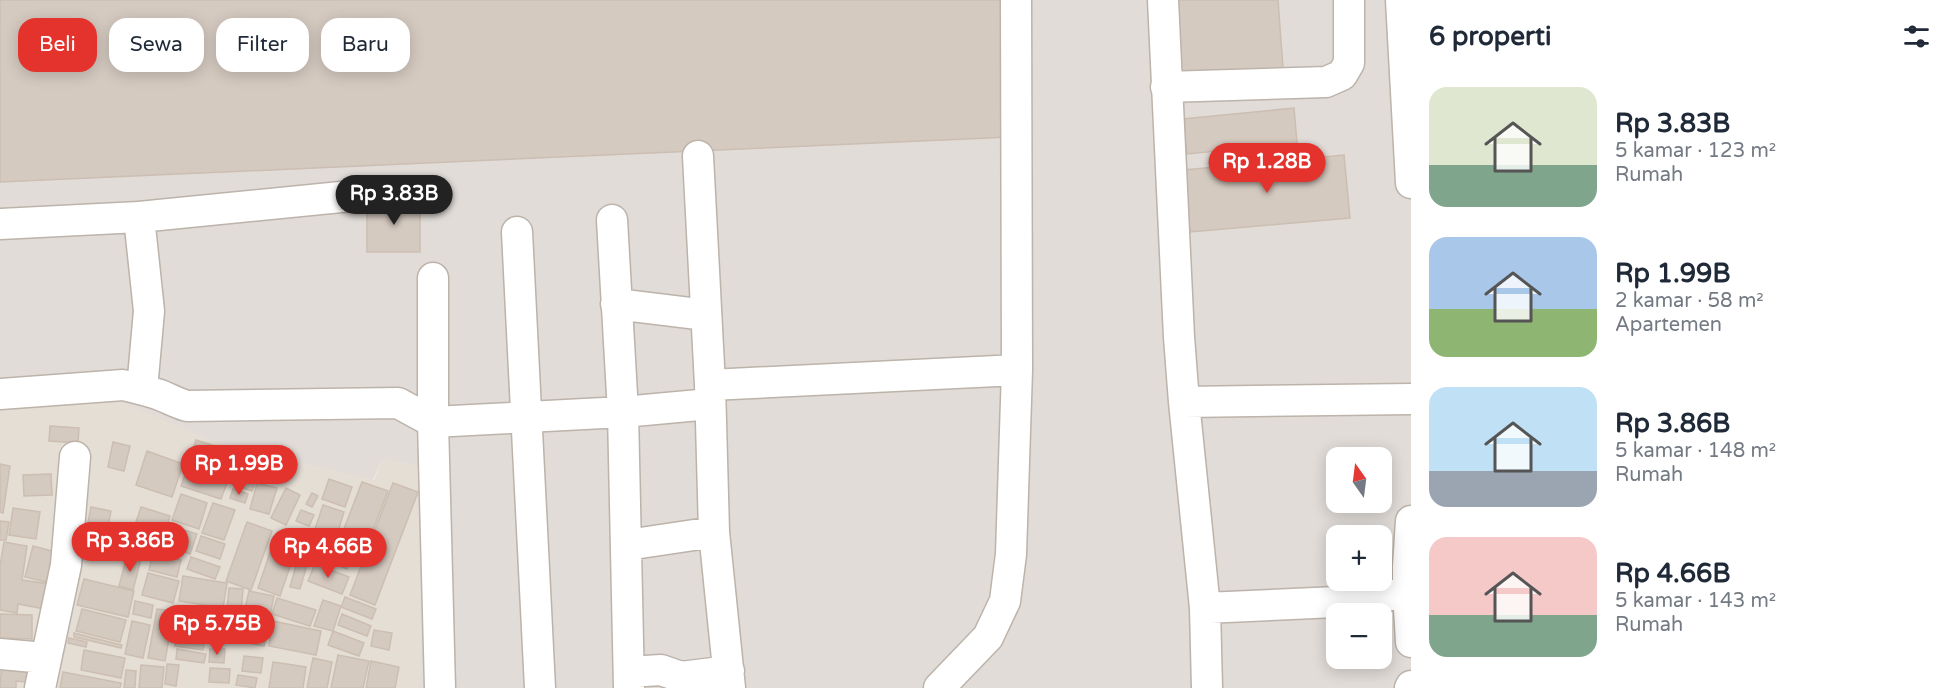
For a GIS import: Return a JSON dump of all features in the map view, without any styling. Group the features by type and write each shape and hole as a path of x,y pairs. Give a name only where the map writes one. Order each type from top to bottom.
{"street":[{"path":"939,688 988,637 1005,601 1011,554 1017,370 1016,0"},
{"path":"1163,0 1184,402 1205,608 1207,688"},
{"path":"1166,87 1326,82 1342,75 1349,63 1349,0"},
{"path":"1401,0 1411,183"},
{"path":"612,220 627,545 629,680 661,670 681,677 730,679 714,532 710,395 698,156"},
{"path":"0,224 139,217 351,196"},
{"path":"139,217 149,311 142,389"},
{"path":"517,232 540,688"},
{"path":"433,278 433,422 440,688"},
{"path":"616,304 706,315"},
{"path":"1,392 112,385 142,389 187,406 376,402 398,404 433,422 622,412 710,395 1017,370"},
{"path":"1184,402 1411,399"},
{"path":"40,688 66,565 75,457"},
{"path":"1411,521 1408,566 1411,642"},
{"path":"627,545 714,532"},
{"path":"1205,608 1359,601 1408,592"},
{"path":"0,654 45,658"}],"shaded area":[{"path":"0,0 1411,0 1411,688 420,688 422,467 382,459 373,480 207,439 79,384 0,391"},
{"path":"79,384 374,480 382,459 423,467 420,688 0,688 0,391"}],"building":[{"path":"0,0 1004,0 1010,137 0,182"},
{"path":"1176,0 1278,0 1283,68 1182,75"},
{"path":"1294,108 1297,143 1187,154 1183,119"},
{"path":"1344,155 1350,218 1190,232 1184,170"},
{"path":"367,200 420,200 420,252 367,252"},
{"path":"50,426 79,428 78,443 49,441"},
{"path":"196,440 224,449 215,475 187,466"},
{"path":"113,442 130,446 124,471 108,467"},
{"path":"147,451 183,464 172,497 136,485"},
{"path":"0,464 10,466 3,513 0,512"},
{"path":"187,470 227,483 221,499 181,486"},
{"path":"51,474 52,495 24,496 23,475"},
{"path":"240,476 255,481 252,491 237,486"},
{"path":"329,479 352,487 345,507 322,499"},
{"path":"362,482 388,491 366,548 340,539"},
{"path":"257,483 277,488 269,514 250,509"},
{"path":"393,483 418,492 375,605 350,595"},
{"path":"286,488 300,495 286,525 271,518"},
{"path":"233,489 248,494 245,503 230,498"},
{"path":"312,493 318,496 312,507 306,504"},
{"path":"181,494 207,503 199,529 172,520"},
{"path":"213,503 235,510 224,540 202,533"},
{"path":"323,505 344,512 337,535 315,529"},
{"path":"91,507 111,511 108,526 88,522"},
{"path":"141,507 170,516 158,552 129,543"},
{"path":"13,508 40,512 36,539 9,535"},
{"path":"301,510 314,515 309,526 296,521"},
{"path":"0,521 9,522 6,540 0,540"},
{"path":"247,522 272,531 251,590 226,581"},
{"path":"171,526 197,534 190,554 165,545"},
{"path":"276,535 298,543 280,596 258,588"},
{"path":"201,536 225,544 220,559 196,551"},
{"path":"320,536 355,549 347,569 313,556"},
{"path":"303,541 313,544 300,589 290,587"},
{"path":"4,542 27,546 22,580 49,584 45,609 18,604 17,613 0,610 0,566"},
{"path":"33,546 63,554 55,584 25,577"},
{"path":"153,553 181,560 177,577 149,570"},
{"path":"127,556 141,559 133,590 119,586"},
{"path":"191,557 220,567 215,579 187,569"},
{"path":"315,564 349,577 342,594 308,581"},
{"path":"148,573 179,581 173,603 142,595"},
{"path":"183,576 227,583 223,608 179,601"},
{"path":"84,579 134,591 128,617 77,605"},
{"path":"229,588 243,589 241,612 227,610"},
{"path":"249,591 274,596 264,646 238,641"},
{"path":"345,597 376,609 372,619 341,607"},
{"path":"277,598 316,610 310,626 272,614"},
{"path":"323,600 341,606 333,631 314,626"},
{"path":"135,601 153,605 151,618 133,614"},
{"path":"182,606 196,608 193,628 179,625"},
{"path":"200,608 218,611 215,633 197,631"},
{"path":"82,609 126,620 120,642 76,631"},
{"path":"157,609 174,611 165,661 148,658"},
{"path":"222,612 241,616 237,642 217,639"},
{"path":"0,614 32,615 32,639 0,638"},
{"path":"342,614 371,626 367,636 338,625"},
{"path":"132,621 150,625 143,658 125,654"},
{"path":"273,621 321,631 316,655 269,646"},
{"path":"374,630 392,633 389,650 371,646"},
{"path":"333,631 364,643 359,656 328,645"},
{"path":"74,633 122,645 121,648 74,637"},
{"path":"176,634 205,638 203,650 175,646"},
{"path":"69,638 87,642 86,647 68,643"},
{"path":"177,649 206,654 204,663 176,659"},
{"path":"210,649 225,649 224,663 209,662"},
{"path":"84,650 125,658 121,678 81,670"},
{"path":"338,655 369,661 363,688 331,688"},
{"path":"244,656 263,658 261,673 242,671"},
{"path":"313,658 332,662 327,688 307,688"},
{"path":"2,659 38,662 36,683 16,681 16,688 0,688"},
{"path":"371,661 399,667 395,688 366,688"},
{"path":"273,662 306,667 303,688 269,688"},
{"path":"167,664 179,665 176,686 165,684"},
{"path":"141,665 164,667 162,688 139,688"},
{"path":"210,668 230,669 229,683 209,682"},
{"path":"126,670 136,671 135,688 124,688"},
{"path":"63,672 121,683 120,688 60,688"},
{"path":"238,675 257,678 255,688 236,685"}]}
